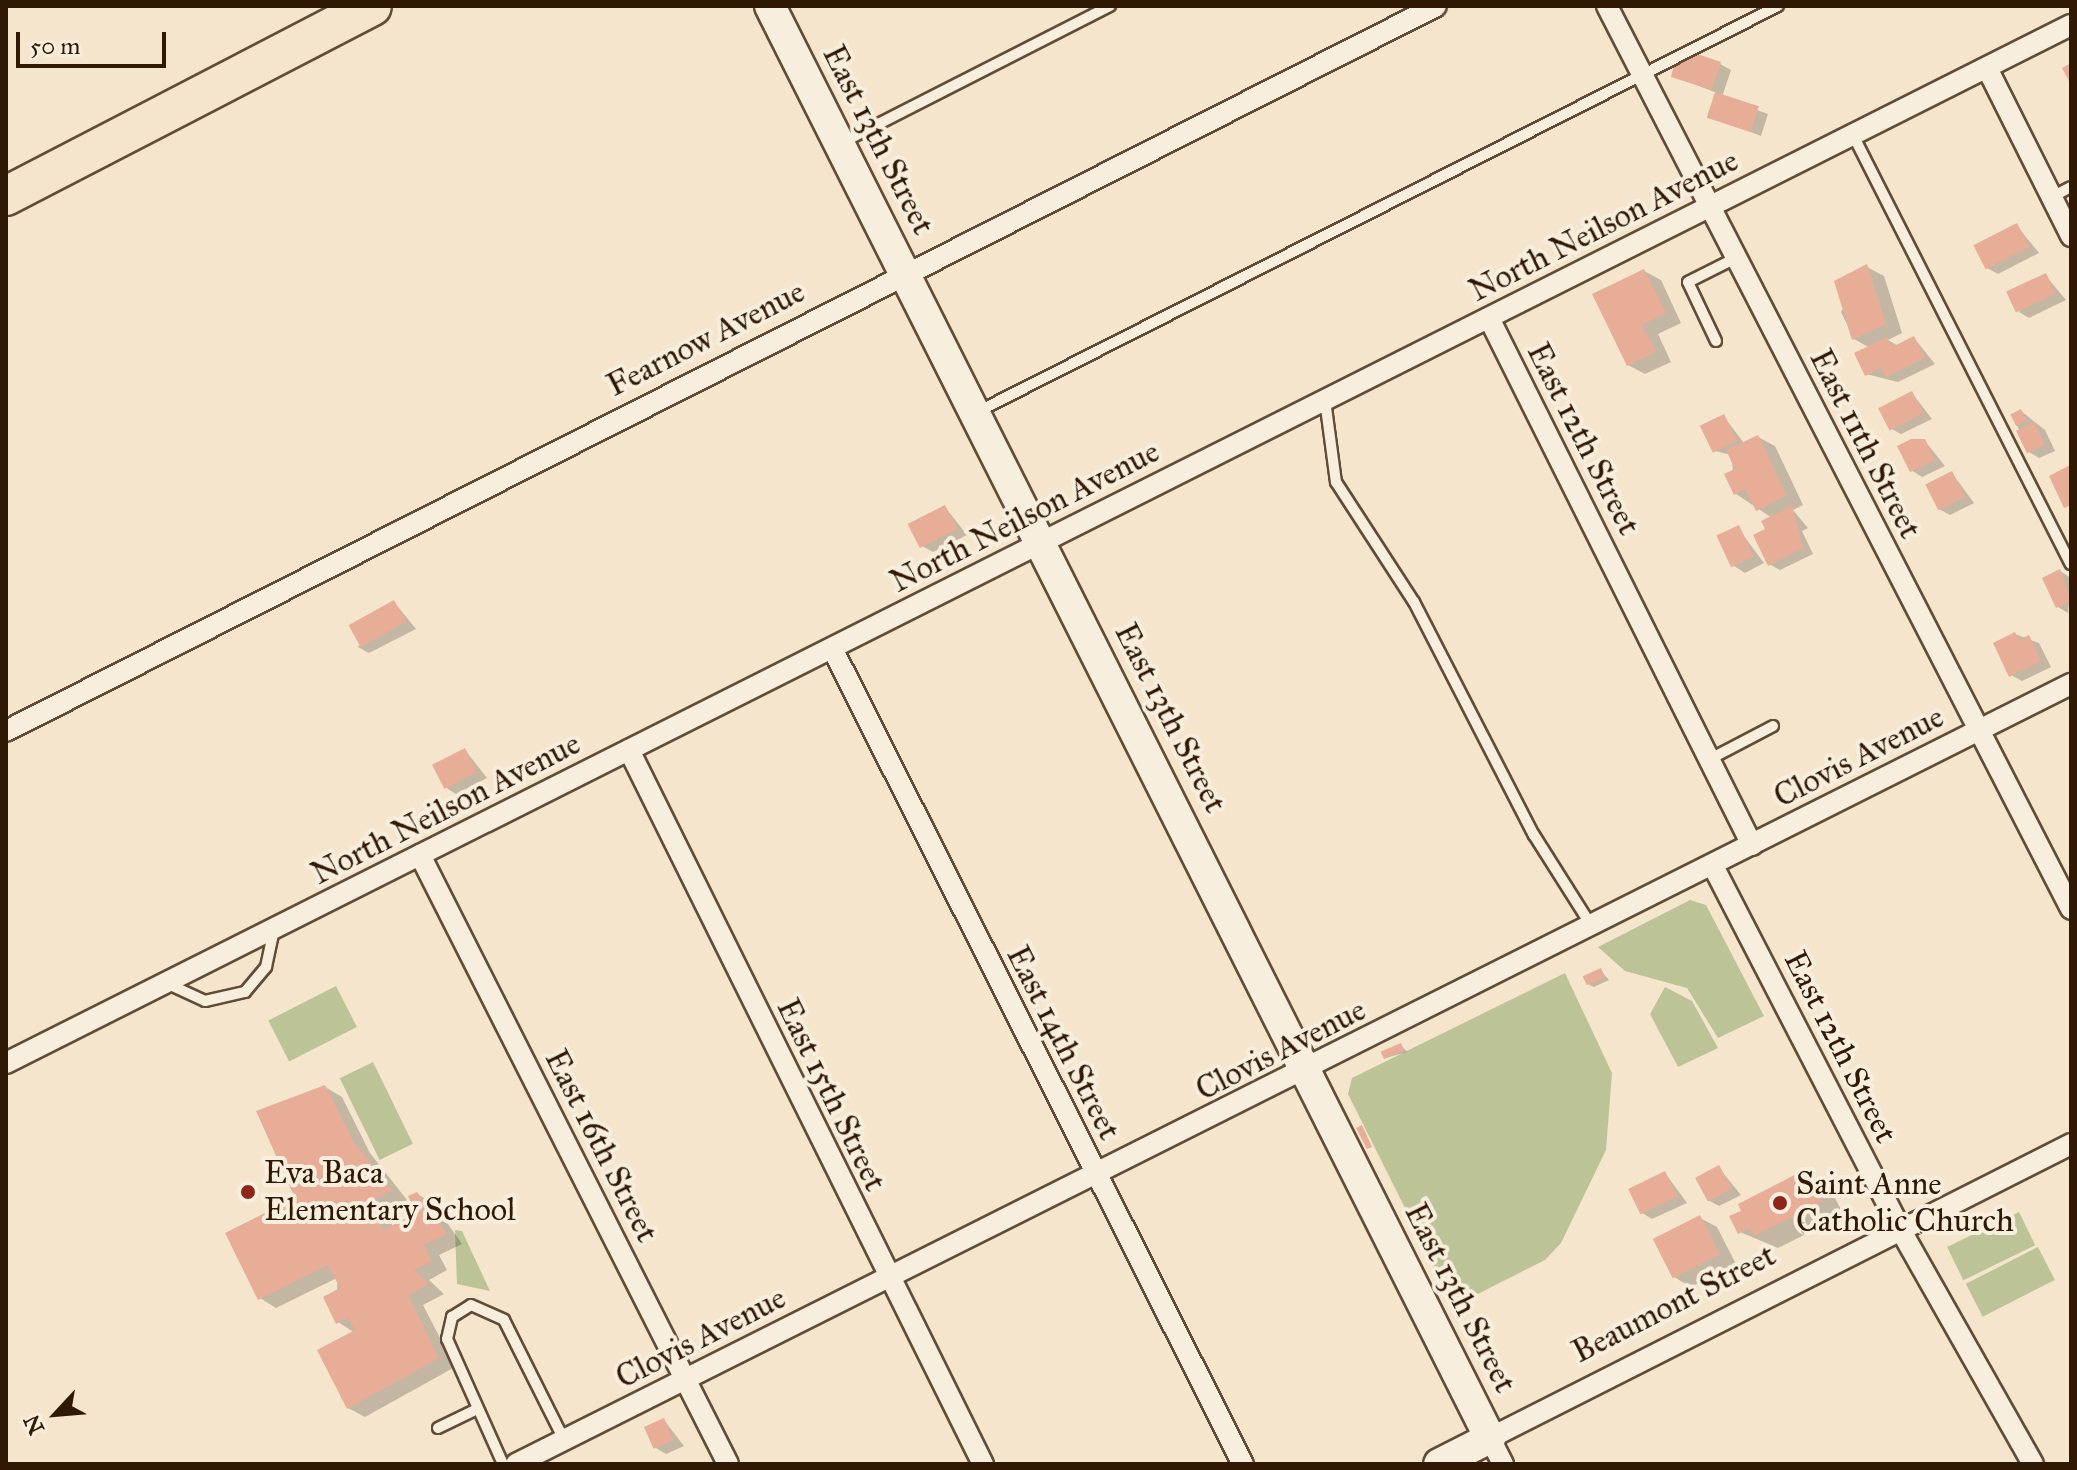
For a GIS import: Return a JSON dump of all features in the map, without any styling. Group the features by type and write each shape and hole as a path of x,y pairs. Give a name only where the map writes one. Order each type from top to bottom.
{"highway":[{"path":"6,196 372,6"}],"street":[{"name":"Fearnow Avenue","path":"6,731 904,271 1436,6"},
{"name":"East 11th Street","path":"1607,6 2071,909"},
{"name":"East 13th Street","path":"780,9 839,143 1497,1451"},
{"name":"North Neilson Avenue","path":"6,1063 2071,25"},
{"path":"1987,68 2071,236"},
{"name":"East 12th Street","path":"1489,318 1752,845"},
{"name":"East 14th Street","path":"832,648 1243,1464"},
{"name":"Clovis Avenue","path":"516,1464 887,1276 1307,1071 2071,684"},
{"name":"East 15th Street","path":"629,750 887,1276 983,1464"},
{"name":"East 16th Street","path":"420,855 728,1464"},
{"name":"East 12th Street","path":"1713,866 1900,1229 2031,1463"},
{"name":"Beaumont Street","path":"1439,1464 1497,1451 1900,1229 2071,1144"}],"lane":[{"path":"839,143 1110,6"},
{"path":"975,413 1778,6"},
{"path":"1853,135 2071,564"},
{"path":"2052,197 2071,187"},
{"path":"1716,341 1688,282 1736,258"},
{"path":"1325,400 1336,482 1414,602 1534,835 1592,927"},
{"path":"1710,759 1773,726"},
{"path":"166,983 205,1001 245,992 266,967 274,929"},
{"path":"503,1464 477,1409 447,1327 461,1309 482,1305 504,1320 564,1440"},
{"path":"438,1428 477,1409"}],"green space":[{"path":"1690,900 1706,905 1764,1016 1718,1038 1687,988 1625,971 1598,947"},
{"path":"1565,973 1612,1073 1606,1150 1561,1243 1545,1260 1454,1306 1348,1094 1352,1078"},
{"path":"336,986 357,1027 289,1061 268,1021"},
{"path":"1665,987 1692,1001 1718,1048 1678,1067 1650,1014"},
{"path":"373,1062 413,1144 380,1160 340,1078"},
{"path":"2019,1212 2035,1245 1963,1280 1947,1247"},
{"path":"455,1230 462,1231 490,1291 457,1284"},
{"path":"2038,1247 2055,1280 1983,1317 1966,1284"}],"building":[{"path":"1697,54 1721,62 1712,90 1671,77 1674,65"},
{"path":"2071,63 2071,80 2069,81 2062,68"},
{"path":"1715,92 1759,106 1750,132 1707,118"},
{"path":"2017,223 2029,247 1986,269 1973,245"},
{"path":"1867,264 1886,324 1852,340 1834,281"},
{"path":"1644,269 1666,313 1642,325 1656,352 1627,366 1592,294"},
{"path":"2046,273 2056,294 2016,312 2006,292"},
{"path":"1914,336 1925,358 1886,377 1881,368 1865,376 1854,353 1887,337 1892,347"},
{"path":"1912,391 1923,413 1889,431 1878,408"},
{"path":"2021,409 2027,421 2016,426 2010,414"},
{"path":"1724,414 1737,441 1713,453 1700,426"},
{"path":"2034,422 2045,444 2027,453 2016,431"},
{"path":"1758,435 1787,495 1756,511 1745,489 1734,495 1724,474 1735,469 1726,450"},
{"path":"1911,439 1925,439 1935,460 1910,472 1897,446"},
{"path":"2070,465 2071,505 2064,508 2049,476"},
{"path":"1952,471 1965,497 1938,510 1925,485"},
{"path":"945,505 957,529 920,548 908,524"},
{"path":"1792,506 1803,548 1768,566 1753,535 1765,529 1761,521"},
{"path":"1739,525 1754,557 1731,567 1716,536"},
{"path":"2060,569 2071,601 2056,608 2042,578"},
{"path":"394,600 406,622 361,647 349,625"},
{"path":"2015,632 2019,640 2029,635 2041,661 2009,677 1993,643"},
{"path":"465,748 477,772 444,789 432,765"},
{"path":"1601,968 1605,977 1587,985 1583,976"},
{"path":"1401,1043 1404,1050 1384,1059 1381,1052"},
{"path":"325,1085 353,1141 392,1190 371,1201 383,1230 417,1213 408,1196 417,1192 447,1234 424,1245 432,1261 414,1270 429,1284 408,1295 439,1358 347,1409 317,1350 355,1330 348,1318 336,1324 323,1297 340,1288 328,1265 258,1300 225,1233 295,1198 256,1111"},
{"path":"1362,1125 1372,1147 1367,1149 1356,1128"},
{"path":"1719,1165 1732,1189 1708,1202 1695,1178"},
{"name":"Saint Anne Catholic Church","path":"1806,1169 1823,1202 1754,1236 1750,1228 1738,1234 1729,1216 1741,1211 1738,1204"},
{"path":"1665,1171 1677,1196 1640,1214 1628,1189"},
{"path":"1700,1215 1720,1254 1673,1278 1653,1239"},
{"path":"664,1418 674,1440 654,1449 644,1427"}],"place":[{"name":"Eva Baca Elementary School","path":"248,1192"},
{"name":"Saint Anne Catholic Church","path":"1780,1203"}]}
